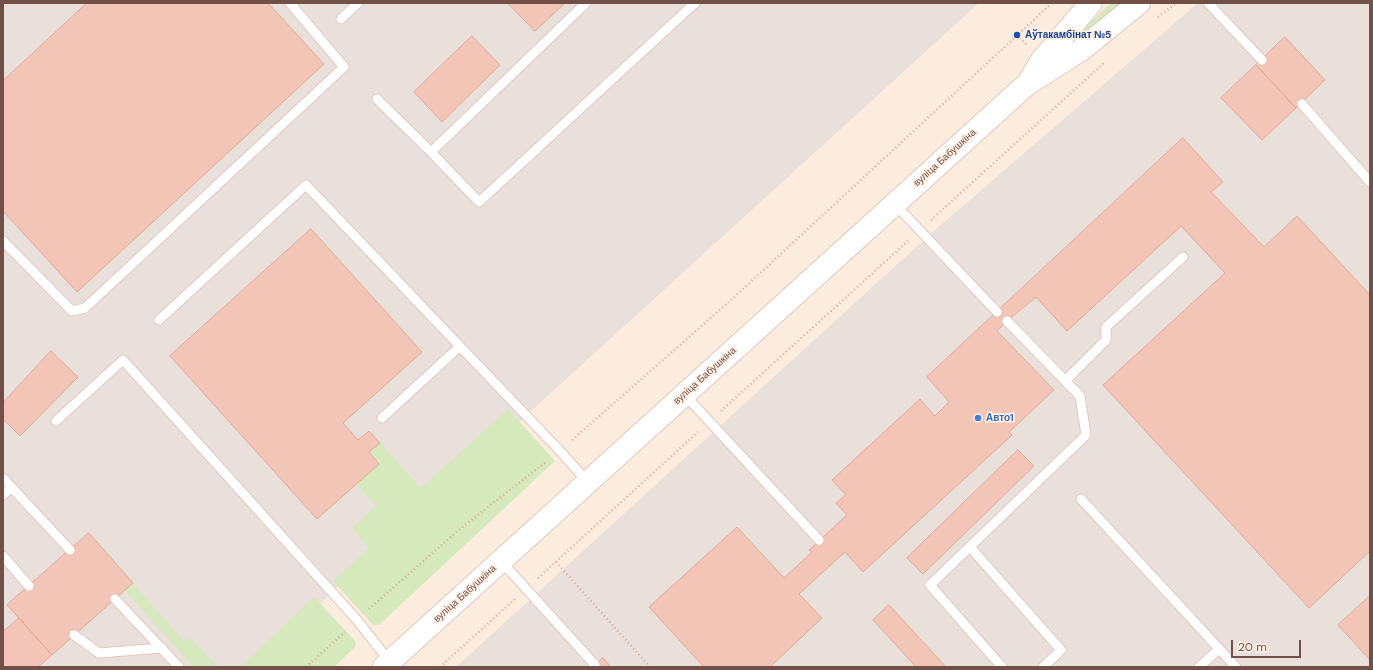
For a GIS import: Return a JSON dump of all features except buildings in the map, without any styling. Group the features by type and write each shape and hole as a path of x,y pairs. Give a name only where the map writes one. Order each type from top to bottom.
{"street":[{"name":"вуліца Бабушкіна","path":"1026,85 1042,60 1091,3"},
{"name":"вуліца Бабушкіна","path":"390,665 501,561 684,394 1026,85 1081,50 1139,3"}],"lane":[{"path":"3,241 72,311 85,308 344,67 290,3"},
{"path":"341,19 358,3"},
{"path":"431,152 586,3"},
{"path":"377,99 479,202 695,3"},
{"path":"1208,3 1262,60"},
{"path":"1302,104 1370,182"},
{"path":"159,320 306,186 588,482"},
{"path":"894,203 997,312"},
{"path":"1065,381 1106,340 1106,327 1183,257"},
{"path":"1002,667 930,585 1086,435 1080,396 1007,321"},
{"path":"382,418 459,347"},
{"path":"56,421 123,360 357,620 390,665"},
{"path":"684,394 819,540"},
{"path":"3,478 70,550"},
{"path":"3,495 12,487"},
{"path":"1081,499 1236,667"},
{"path":"970,547 1061,650 1043,667"},
{"path":"3,556 29,586"},
{"path":"501,561 525,590 595,665"},
{"path":"115,599 178,667"},
{"path":"74,635 99,653 162,648"},
{"path":"1199,667 1219,648"}],"path":[{"path":"306,667 460,529 560,451 730,301 1052,3"},
{"path":"1157,18 1176,3"},
{"path":"440,667 1109,59"},
{"path":"556,562 650,667"}],"shaded area":[{"path":"3,3 979,3 250,667 3,667"},
{"path":"1198,3 1370,3 1370,667 456,667 927,237"}],"green space":[{"path":"1111,3 1124,3 1089,36 1083,29"},
{"path":"508,409 555,461 379,625 373,625 333,581 369,548 352,528 376,506 357,484 379,464 370,453 380,443 421,488"},
{"path":"133,584 185,642 190,638 218,667 194,667 125,591"},
{"path":"314,597 356,642 355,647 334,667 240,667"}],"place":[{"name":"Аўтакамбінат №5","path":"1017,35"},
{"name":"Авто1","path":"978,418"}]}
